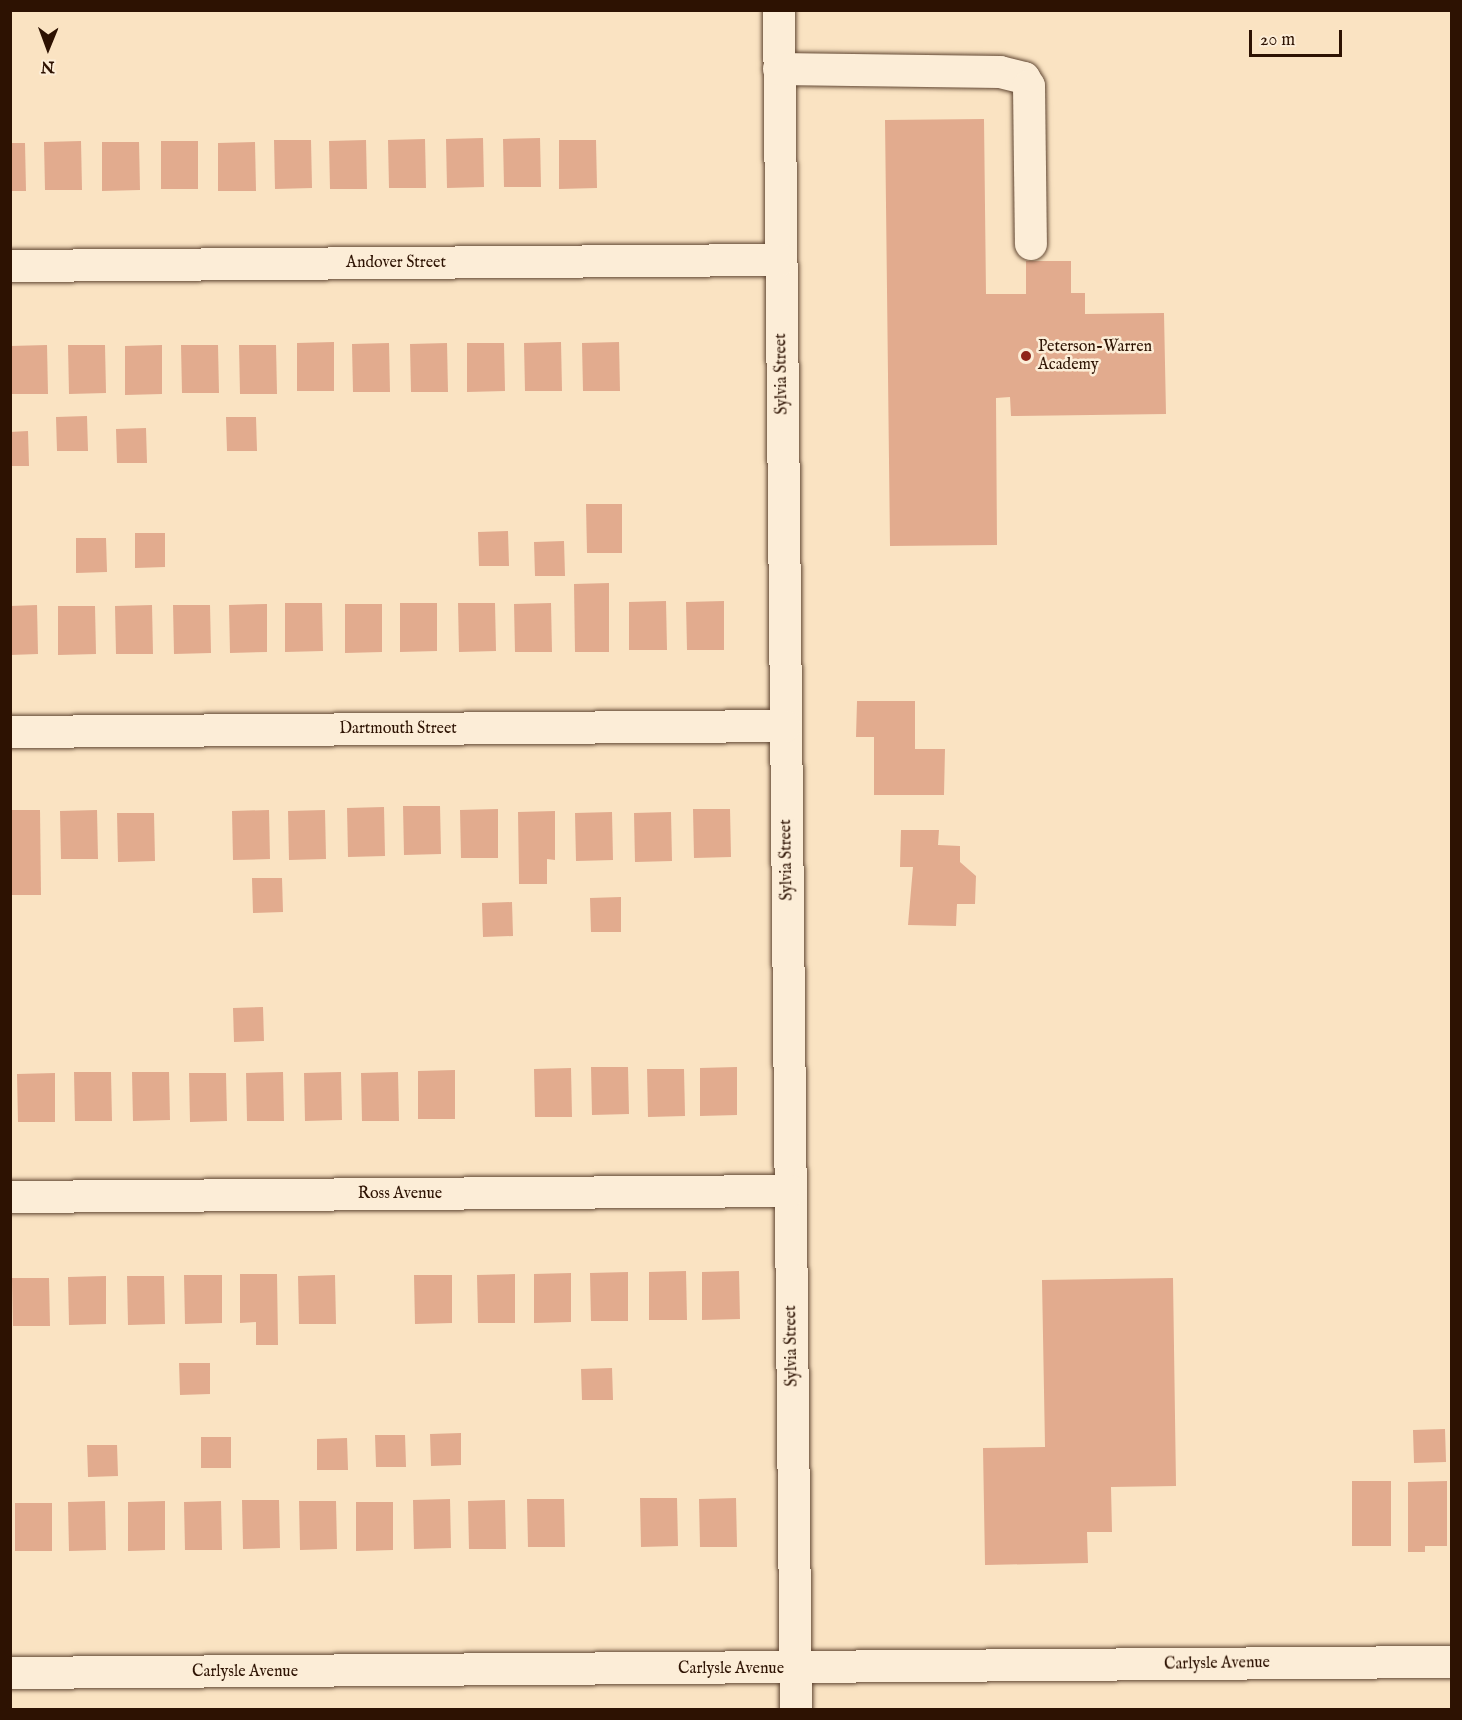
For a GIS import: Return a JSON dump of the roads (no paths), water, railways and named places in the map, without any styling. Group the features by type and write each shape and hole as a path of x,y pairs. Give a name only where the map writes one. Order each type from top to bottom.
{"street":[{"name":"Sylvia Street","path":"779,10 796,1710"},
{"path":"779,69 1000,72 1024,78 1029,86 1031,244"},
{"name":"Andover Street","path":"10,266 780,260"},
{"name":"Dartmouth Street","path":"10,732 785,726"},
{"name":"Ross Avenue","path":"10,1197 790,1191"},
{"name":"Carlysle Avenue","path":"10,1673 1452,1662"}],"place":[{"name":"Peterson-Warren Academy","path":"1026,356"}]}
